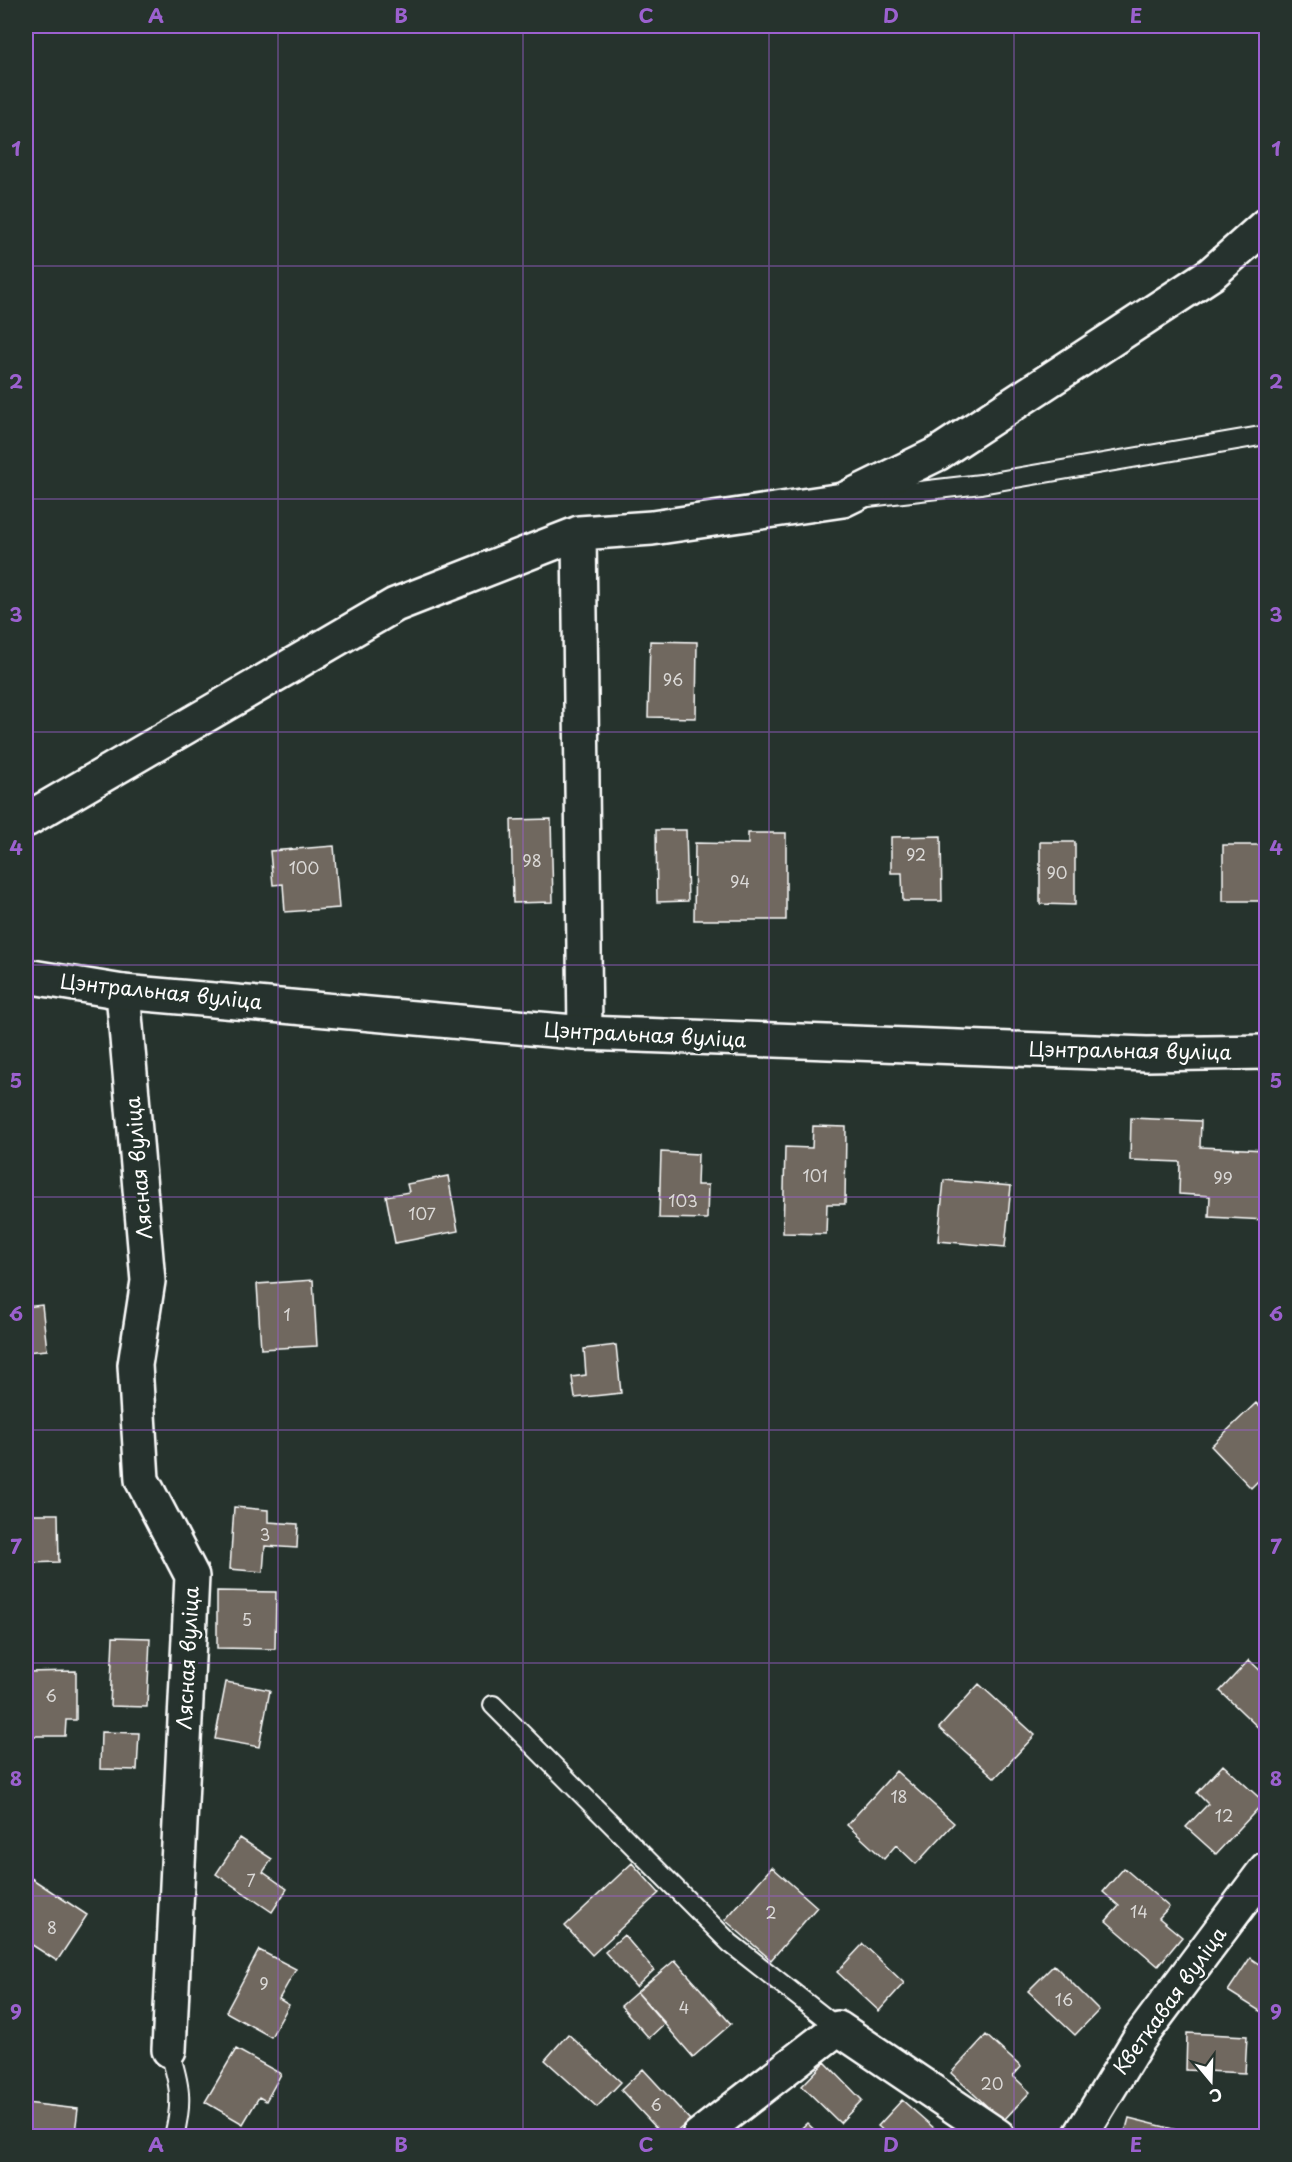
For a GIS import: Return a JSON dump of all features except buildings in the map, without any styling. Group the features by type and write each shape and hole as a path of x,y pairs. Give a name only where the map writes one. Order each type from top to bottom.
{"street":[{"path":"26,820 395,605 579,533 652,528 843,500 937,454 1211,274 1266,225"},
{"path":"579,533 585,1033"},
{"name":"Цэнтральная вуліца","path":"26,976 123,992 585,1033 1147,1054 1266,1052"},
{"name":"Лясная вуліца","path":"123,992 148,1281 135,1365 142,1480 192,1576 169,2050"},
{"name":"Кветкавая вуліца","path":"1080,2136 1138,2039 1266,1869"},
{"path":"699,2136 838,2028 998,2136"}],"lane":[{"path":"843,500 981,484 1266,435"},
{"path":"493,1705 730,1942 838,2028"},
{"path":"169,2050 180,2085 180,2114 174,2136"}]}
